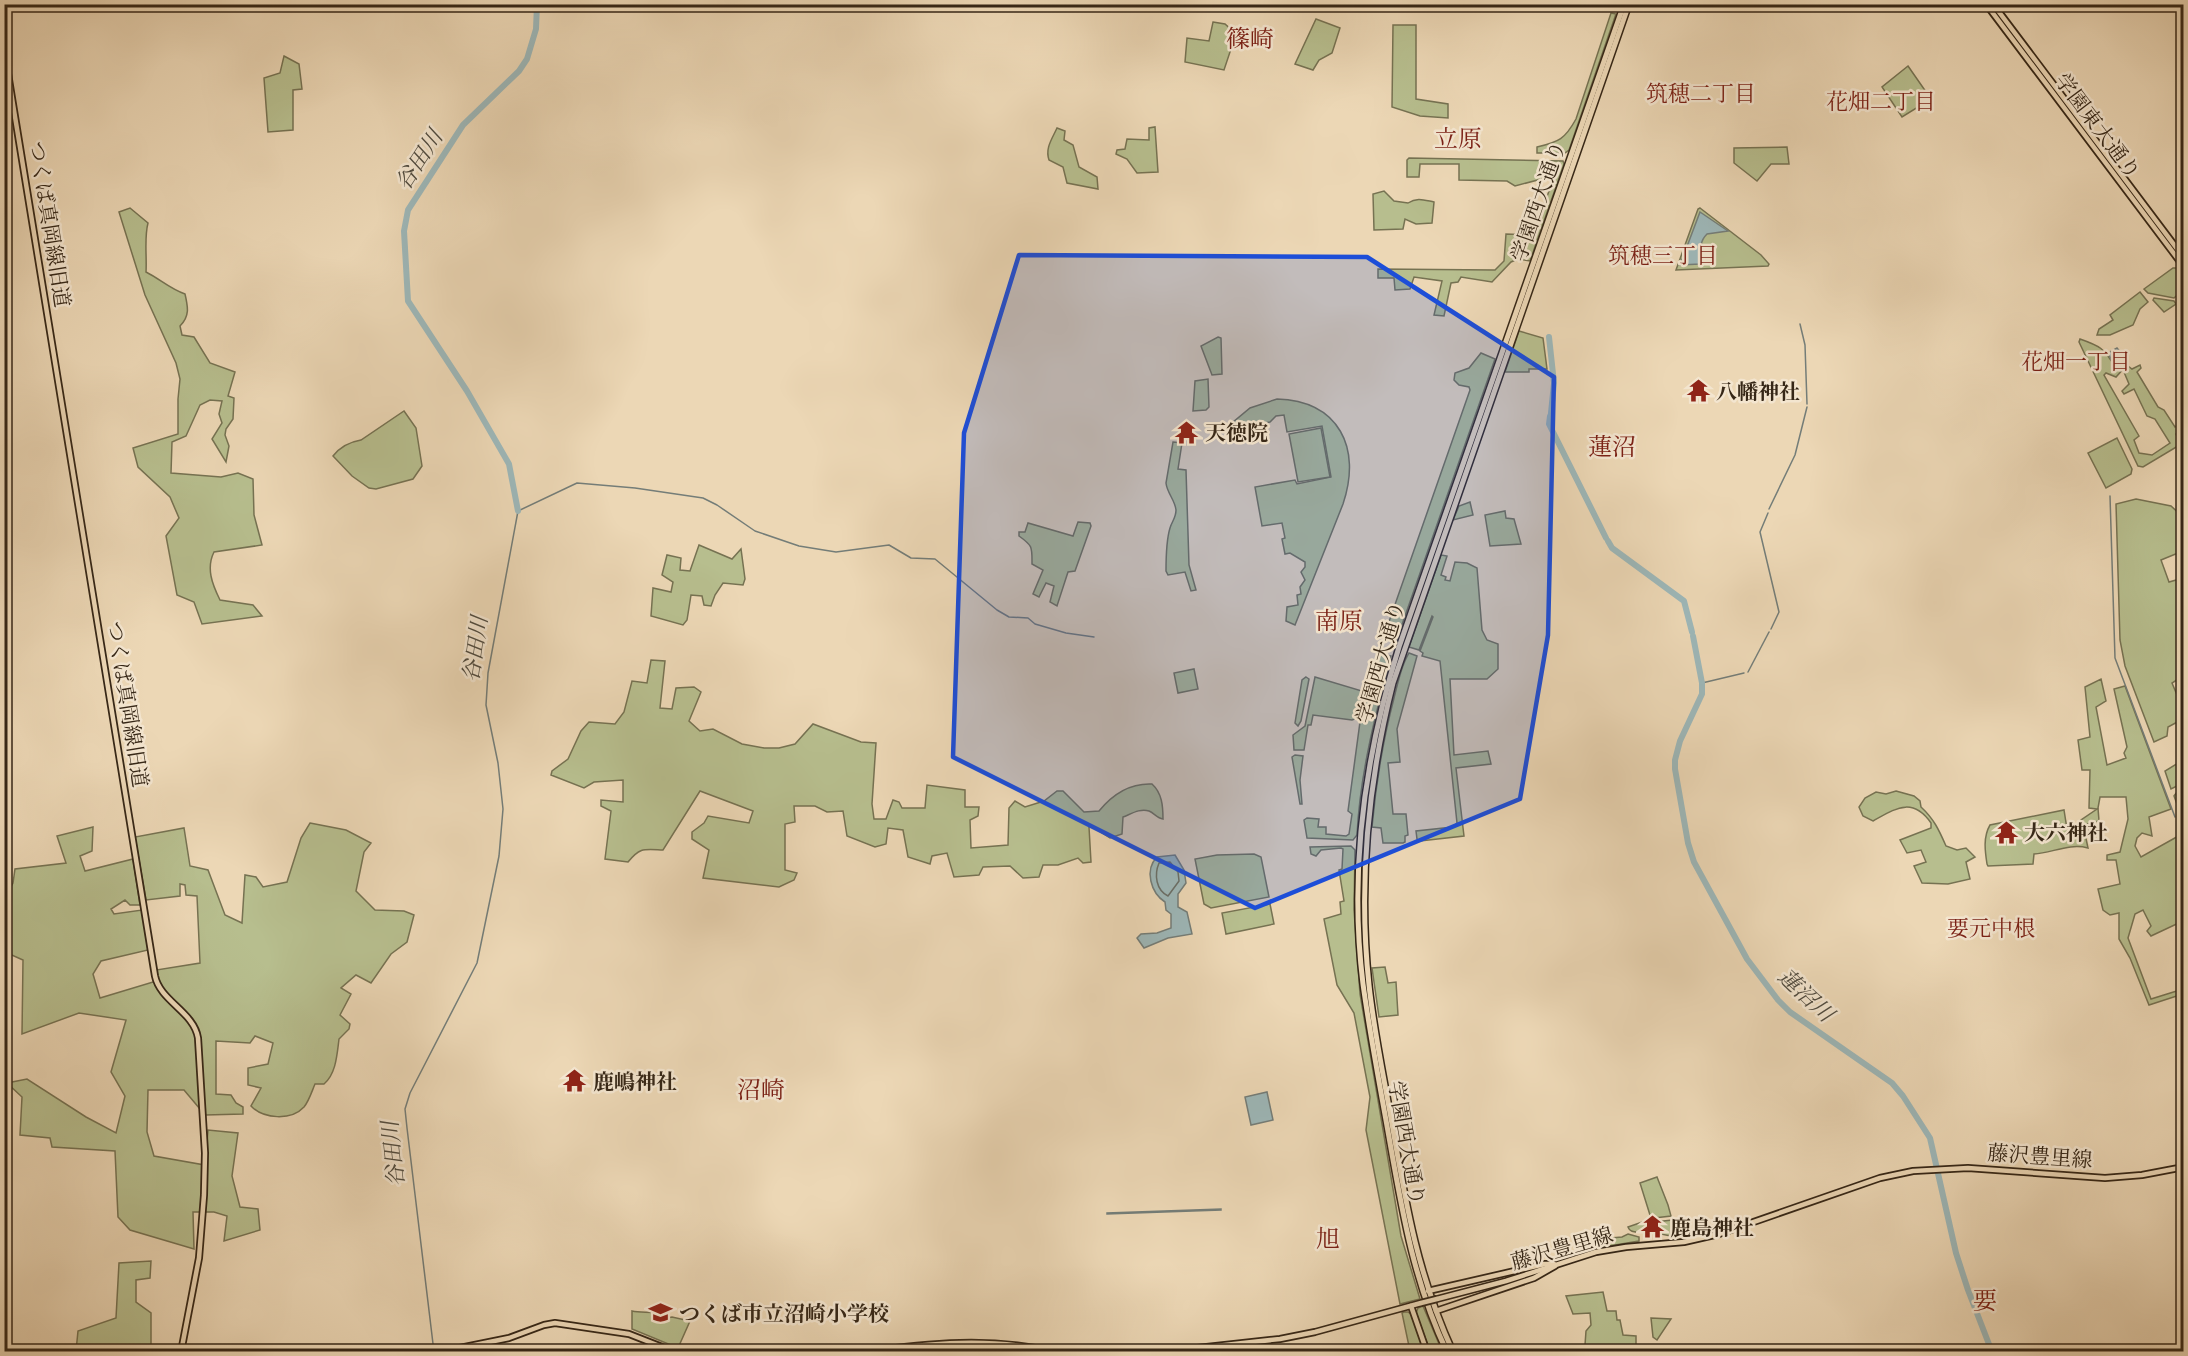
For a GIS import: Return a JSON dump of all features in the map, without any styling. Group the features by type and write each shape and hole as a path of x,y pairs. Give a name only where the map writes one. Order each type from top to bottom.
{"highway":[{"name":"学園西大通り","path":"1447,1352 1423,1293 1407,1239 1363,983 1359,876 1366,790 1381,709 1399,647 1624,4"},
{"name":"学園西大通り","path":"1453,1352 1428,1291 1407,1208 1369,986 1365,922 1365,859 1375,764 1393,683 1629,4"}],"main road":[{"name":"学園東大通り","path":"1986,4 2184,267"},
{"name":"学園東大通り","path":"1993,4 2184,258"},
{"name":"つくば真岡線旧道","path":"4,49 156,980 161,990 193,1025 198,1038 205,1153 204,1195 197,1277 181,1352"},
{"name":"藤沢豊里線","path":"1161,1352 1280,1339 1437,1299 1610,1249 1669,1244 1708,1237 1880,1178 1937,1168 1968,1168 2105,1178 2142,1176 2184,1167"},
{"path":"1428,1291 1545,1264 1557,1264"},
{"path":"1436,1311 1534,1278 1549,1271 1557,1264"},
{"path":"1411,1306 1427,1352"},
{"path":"440,1352 508,1338 555,1323 629,1334 675,1352"},
{"path":"865,1352 912,1346 1003,1343 1026,1345 1055,1352"}],"highlighted area":[{"path":"1019,255 1367,257 1554,377 1548,635 1520,799 1255,908 953,757 964,433"}],"green space":[{"path":"1611,13 1616,14 1569,150 1565,153 1537,153 1537,147 1556,141 1565,135 1576,119"},
{"path":"1316,19 1340,28 1332,53 1319,60 1313,70 1295,64"},
{"path":"1213,22 1225,24 1236,34 1224,70 1185,62 1187,38 1209,41"},
{"path":"1393,25 1416,25 1416,99 1448,104 1448,118 1420,116 1392,107"},
{"path":"284,56 299,64 302,89 293,90 293,130 268,132 264,78 280,73"},
{"path":"1908,66 1931,99 1902,117 1882,87"},
{"path":"1155,127 1158,172 1137,173 1127,159 1116,154 1117,150 1125,149 1127,139 1149,140 1149,128"},
{"path":"1057,128 1065,131 1064,140 1073,145 1079,167 1097,177 1098,189 1067,183 1063,167 1049,160 1048,148"},
{"path":"1787,147 1789,164 1771,164 1757,181 1734,163 1734,148"},
{"path":"1409,158 1563,161 1564,164 1530,261 1518,259 1511,262 1492,282 1461,277 1458,282 1451,283 1444,316 1434,315 1442,281 1414,277 1410,289 1395,290 1394,278 1378,278 1378,269 1495,270 1504,261 1506,234 1532,235 1553,181 1549,177 1515,186 1507,181 1459,180 1459,164 1420,164 1419,177 1407,177"},
{"path":"1384,191 1394,201 1434,202 1432,223 1416,224 1405,219 1403,229 1374,230 1373,194"},
{"path":"130,208 148,223 146,272 185,294 187,311 180,326 182,335 194,337 210,363 235,372 228,396 234,398 233,419 225,435 229,446 226,462 212,439 222,423 219,414 222,401 210,400 200,405 186,436 172,442 171,473 221,477 238,473 253,479 254,515 262,545 214,552 210,570 212,582 220,600 253,605 262,616 202,624 194,602 177,595 166,536 179,518 170,497 138,467 133,448 178,434 180,379 176,363 145,295 119,212"},
{"path":"1700,208 1761,255 1769,264 1768,266 1676,270"},
{"path":"2173,268 2178,268 2183,275 2183,290 2174,298 2148,293 2144,289"},
{"path":"2140,292 2148,302 2140,309 2133,325 2110,335 2097,335 2099,329 2113,320 2110,315"},
{"path":"2154,298 2174,301 2176,304 2164,312 2153,300"},
{"path":"1519,331 1543,338 1547,369 1505,372"},
{"path":"1218,337 1221,338 1222,374 1212,375 1201,346"},
{"path":"2080,339 2101,348 2115,367 2121,363 2125,367 2116,377 2106,373 2104,375 2139,436 2134,440 2139,453 2152,455 2170,443 2155,419 2147,416 2134,389 2124,394 2122,391 2129,384 2124,372 2128,366 2132,369 2140,365 2141,368 2137,372 2158,407 2164,410 2175,427 2183,422 2183,428 2176,434 2179,441 2183,438 2183,443 2143,467 2138,466 2079,342"},
{"path":"1481,353 1495,359 1397,639 1393,641 1385,639 1384,636 1470,390 1469,387 1459,385 1454,380 1455,373 1469,368"},
{"path":"1208,379 1209,407 1206,410 1193,411 1195,381"},
{"path":"1277,399 1316,408 1330,418 1340,431 1347,447 1349,464 1348,483 1343,504 1295,625 1286,621 1287,607 1298,605 1297,595 1301,594 1300,587 1305,580 1301,572 1305,567 1305,562 1290,553 1285,554 1282,523 1262,526 1255,487 1295,480 1297,484 1331,477 1322,426 1287,432 1284,415 1276,416 1270,422 1235,428 1232,423 1250,408"},
{"path":"404,411 416,428 422,466 413,479 376,489 369,488 352,476 333,456 345,445 361,440"},
{"path":"1321,428 1330,477 1298,482 1289,434"},
{"path":"2117,438 2132,469 2131,474 2106,488 2088,453"},
{"path":"1173,442 1182,443 1178,469 1186,470 1189,565 1196,590 1191,591 1185,572 1168,575 1166,571 1168,538 1176,510 1166,483"},
{"path":"2136,499 2171,506 2183,517 2183,551 2161,560 2169,582 2183,578 2183,676 2172,683 2183,709 2183,719 2168,727 2167,736 2154,742 2125,666 2120,640 2116,504"},
{"path":"1470,502 1473,515 1453,520 1459,506"},
{"path":"1505,511 1506,518 1514,519 1521,544 1490,546 1485,515"},
{"path":"1078,522 1090,523 1091,526 1075,571 1068,572 1057,606 1050,602 1054,586 1046,583 1039,597 1033,594 1043,570 1032,564 1031,547 1019,536 1019,532 1025,532 1028,523 1073,536"},
{"path":"699,545 732,559 741,549 745,579 743,585 723,583 711,606 704,605 702,596 691,595 687,620 683,625 651,616 653,588 671,592 673,582 662,575 667,555 681,558 680,570 690,571"},
{"path":"1441,555 1447,556 1441,575 1446,577 1445,580 1450,581 1455,562 1467,563 1477,568 1482,630 1487,640 1498,644 1498,669 1487,679 1450,679 1454,755 1488,751 1491,764 1456,768 1464,836 1420,841 1417,839 1416,831 1453,827 1457,823 1440,661 1422,656 1423,653 1420,651 1432,616 1419,650 1409,647"},
{"path":"1379,653 1391,656 1365,767 1357,835 1353,840 1307,838 1304,820 1307,818 1319,819 1318,827 1326,827 1326,834 1346,836 1349,834 1352,814 1348,811 1360,722"},
{"path":"1409,653 1417,656 1397,729 1400,762 1388,763 1393,814 1406,814 1408,835 1405,836 1403,843 1383,843 1381,828 1372,827 1376,794 1390,714 1402,669"},
{"path":"651,660 665,661 660,708 672,709 676,688 694,687 701,692 689,721 700,731 713,729 742,744 779,748 795,744 813,724 861,742 876,743 872,804 874,819 886,819 893,800 899,802 902,808 925,808 927,785 965,790 965,807 979,807 978,816 970,820 971,848 1008,845 1009,808 1015,801 1025,807 1044,801 1057,791 1063,791 1084,812 1099,811 1122,791 1144,784 1152,784 1160,796 1163,819 1149,811 1136,812 1123,817 1122,834 1110,838 1093,827 1089,827 1091,862 1083,863 1078,858 1058,865 1043,865 1039,877 1023,878 1010,866 983,867 979,875 954,877 947,853 932,856 930,864 908,857 903,830 888,828 886,844 875,847 847,836 843,811 827,812 815,806 794,806 795,822 785,824 785,870 797,873 794,880 779,887 703,878 709,850 692,839 692,832 704,823 708,816 749,823 753,811 700,791 663,850 643,850 628,862 605,859 611,811 601,806 601,800 623,802 623,780 594,782 584,788 551,775 552,771 568,759 581,731 589,722 615,724 624,712 632,681 647,683"},
{"path":"1194,669 1198,689 1178,693 1174,673"},
{"path":"1306,677 1309,679 1298,726 1295,723 1302,680"},
{"path":"1315,677 1362,691 1363,694 1355,719 1313,715 1311,725 1308,725 1304,750 1294,750 1293,735 1305,726"},
{"path":"2101,679 2106,701 2096,707 2107,765 2126,758 2124,753 2127,747 2114,689 2125,686 2171,809 2149,817 2152,836 2142,833 2137,838 2135,846 2141,857 2182,834 2183,838 2183,921 2151,936 2147,931 2151,926 2143,910 2135,914 2128,938 2151,999 2183,989 2183,994 2149,1005 2130,958 2119,939 2119,913 2110,915 2103,910 2098,889 2120,884 2116,860 2107,860 2107,855 2120,852 2128,819 2126,797 2100,797 2099,821 2087,824 2086,828 2091,832 2085,834 2088,848 2067,847 2034,854 2033,864 1988,866 1986,859 1985,839 1990,825 2064,810 2067,829 2079,828 2081,820 2097,809 2089,808 2090,770 2082,770 2078,740 2090,737 2085,687"},
{"path":"1303,756 1300,780 1302,804 1300,804 1292,757"},
{"path":"2183,760 2183,783 2171,789 2165,771"},
{"path":"2183,788 2183,821 2174,796"},
{"path":"1896,791 1914,796 1920,801 1921,807 1936,825 1946,846 1957,850 1966,848 1975,857 1966,862 1970,879 1948,884 1922,883 1914,866 1926,862 1921,850 1907,853 1900,840 1931,828 1931,823 1917,810 1903,807 1873,821 1863,816 1859,807 1865,798 1876,792 1886,794"},
{"path":"310,823 346,830 371,843 364,852 356,891 375,910 404,911 414,915 407,942 391,954 371,983 356,975 341,988 351,994 340,1015 350,1024 349,1029 339,1039 335,1064 328,1080 324,1084 315,1084 306,1105 298,1112 277,1117 263,1114 251,1106 261,1088 248,1085 248,1068 268,1064 273,1043 255,1036 250,1043 216,1041 216,1094 231,1095 236,1103 243,1107 243,1114 205,1115 184,1090 148,1090 147,1132 154,1156 205,1165 208,1130 238,1133 232,1176 240,1207 258,1209 260,1230 224,1241 227,1216 214,1212 193,1212 194,1249 130,1230 118,1217 115,1151 52,1147 50,1138 20,1135 22,1097 7,1083 27,1079 86,1117 116,1133 125,1096 111,1072 126,1020 79,1013 22,1034 23,960 5,952 6,896 13,883 15,869 66,863 57,836 93,827 92,851 80,856 85,871 133,859 140,905 130,905 125,900 111,909 114,914 142,910 148,950 101,961 93,974 100,998 153,982 158,983 156,970 200,963 197,896 186,895 185,885 180,884 180,896 146,900 135,837 184,828 190,866 208,870 225,915 242,923 245,875 256,877 263,887 287,882 301,838"},
{"path":"1351,846 1355,850 1354,910 1360,994 1401,1236 1420,1299 1400,1304 1366,1130 1370,1097 1354,1013 1337,985 1324,919 1341,914 1340,902 1344,901 1339,870 1342,869 1343,849 1321,850 1316,856 1311,854 1310,847"},
{"path":"1254,854 1261,857 1269,897 1211,908 1204,904 1195,859 1217,855"},
{"path":"1270,904 1274,924 1226,934 1222,913"},
{"path":"1385,967 1388,983 1396,982 1398,1015 1379,1017 1372,968"},
{"path":"1657,1177 1671,1216 1654,1218 1650,1215 1640,1183"},
{"path":"1648,1220 1649,1231 1634,1232 1628,1227"},
{"path":"1672,1220 1679,1233 1675,1237 1656,1233 1655,1222"},
{"path":"1628,1234 1639,1237 1639,1241 1597,1248 1599,1239 1622,1237"},
{"path":"151,1261 150,1278 136,1280 136,1302 151,1313 151,1351 76,1351 78,1331 116,1318 119,1263"},
{"path":"1603,1292 1607,1311 1616,1311 1623,1335 1636,1336 1636,1345 1585,1345 1586,1331 1591,1325 1590,1313 1573,1314 1566,1296"},
{"path":"1423,1306 1442,1351 1430,1351 1416,1313 1418,1308"},
{"path":"632,1311 655,1313 667,1318 690,1321 678,1348 632,1329"},
{"path":"1402,1313 1412,1315 1424,1351 1410,1351"},
{"path":"1651,1318 1671,1319 1657,1340 1653,1337"}],"water":[{"path":"1700,212 1728,231 1707,234 1704,237 1701,245 1703,258 1700,264 1680,265"},
{"path":"2117,348 2123,355 2120,357 2122,361 2115,367 2108,353"},
{"path":"1175,855 1184,870 1186,883 1178,894 1178,907 1187,912 1192,934 1168,938 1144,948 1137,938 1141,934 1157,933 1171,928 1171,914 1166,910 1165,902 1156,893 1150,875 1153,862 1157,857"},
{"path":"1267,1092 1273,1120 1251,1125 1245,1097"},
{"path":"1221,1210 1107,1214 1107,1213"}],"waterway":[{"name":"谷田川","path":"518,511 509,464 467,391 408,301 404,231 408,210 463,125 519,71 527,59 536,29 537,4"},
{"path":"1800,324 1805,345 1807,404"},
{"name":"蓮沼川","path":"1549,337 1554,383 1551,413"},
{"path":"1769,509 1795,455 1807,407"},
{"name":"蓮沼川","path":"1550,416 1549,424 1606,538"},
{"name":"谷田川","path":"434,1352 405,1109 410,1093 477,963 499,856 503,809 498,763 486,705 488,673 518,511 577,483 635,488 703,498 755,531 799,546 836,552 889,545 911,558 935,559 997,610 1009,617 1028,618 1035,624 1066,633 1094,637"},
{"path":"2110,496 2115,658 2175,817"},
{"path":"1768,513 1760,532 1779,612 1771,629"},
{"name":"蓮沼川","path":"1608,541 1612,548 1684,601 1692,632"},
{"path":"1748,672 1769,632"},
{"name":"蓮沼川","path":"1693,636 1702,694 1680,741 1675,769 1688,843 1694,862 1747,959 1778,1000 1790,1012 1892,1083 1930,1138 1956,1253 1992,1352"},
{"path":"1702,683 1744,673"},
{"path":"2177,823 2184,839"}],"place":[{"name":"八幡神社","path":"1698,391"},
{"name":"天徳院","path":"1187,432"},
{"name":"大六神社","path":"2006,832"},
{"name":"鹿嶋神社","path":"575,1081"},
{"name":"鹿島神社","path":"1652,1227"},
{"name":"つくば市立沼崎小学校","path":"661,1313"}],"district":[{"name":"篠崎","path":"1250,38"},
{"name":"筑穂二丁目","path":"1701,93"},
{"name":"花畑二丁目","path":"1881,101"},
{"name":"立原","path":"1458,138"},
{"name":"筑穂三丁目","path":"1663,255"},
{"name":"花畑一丁目","path":"2076,361"},
{"name":"蓮沼","path":"1612,446"},
{"name":"南原","path":"1339,620"},
{"name":"要元中根","path":"1991,928"},
{"name":"沼崎","path":"761,1089"},
{"name":"旭","path":"1328,1238"},
{"name":"要","path":"1985,1300"}]}
